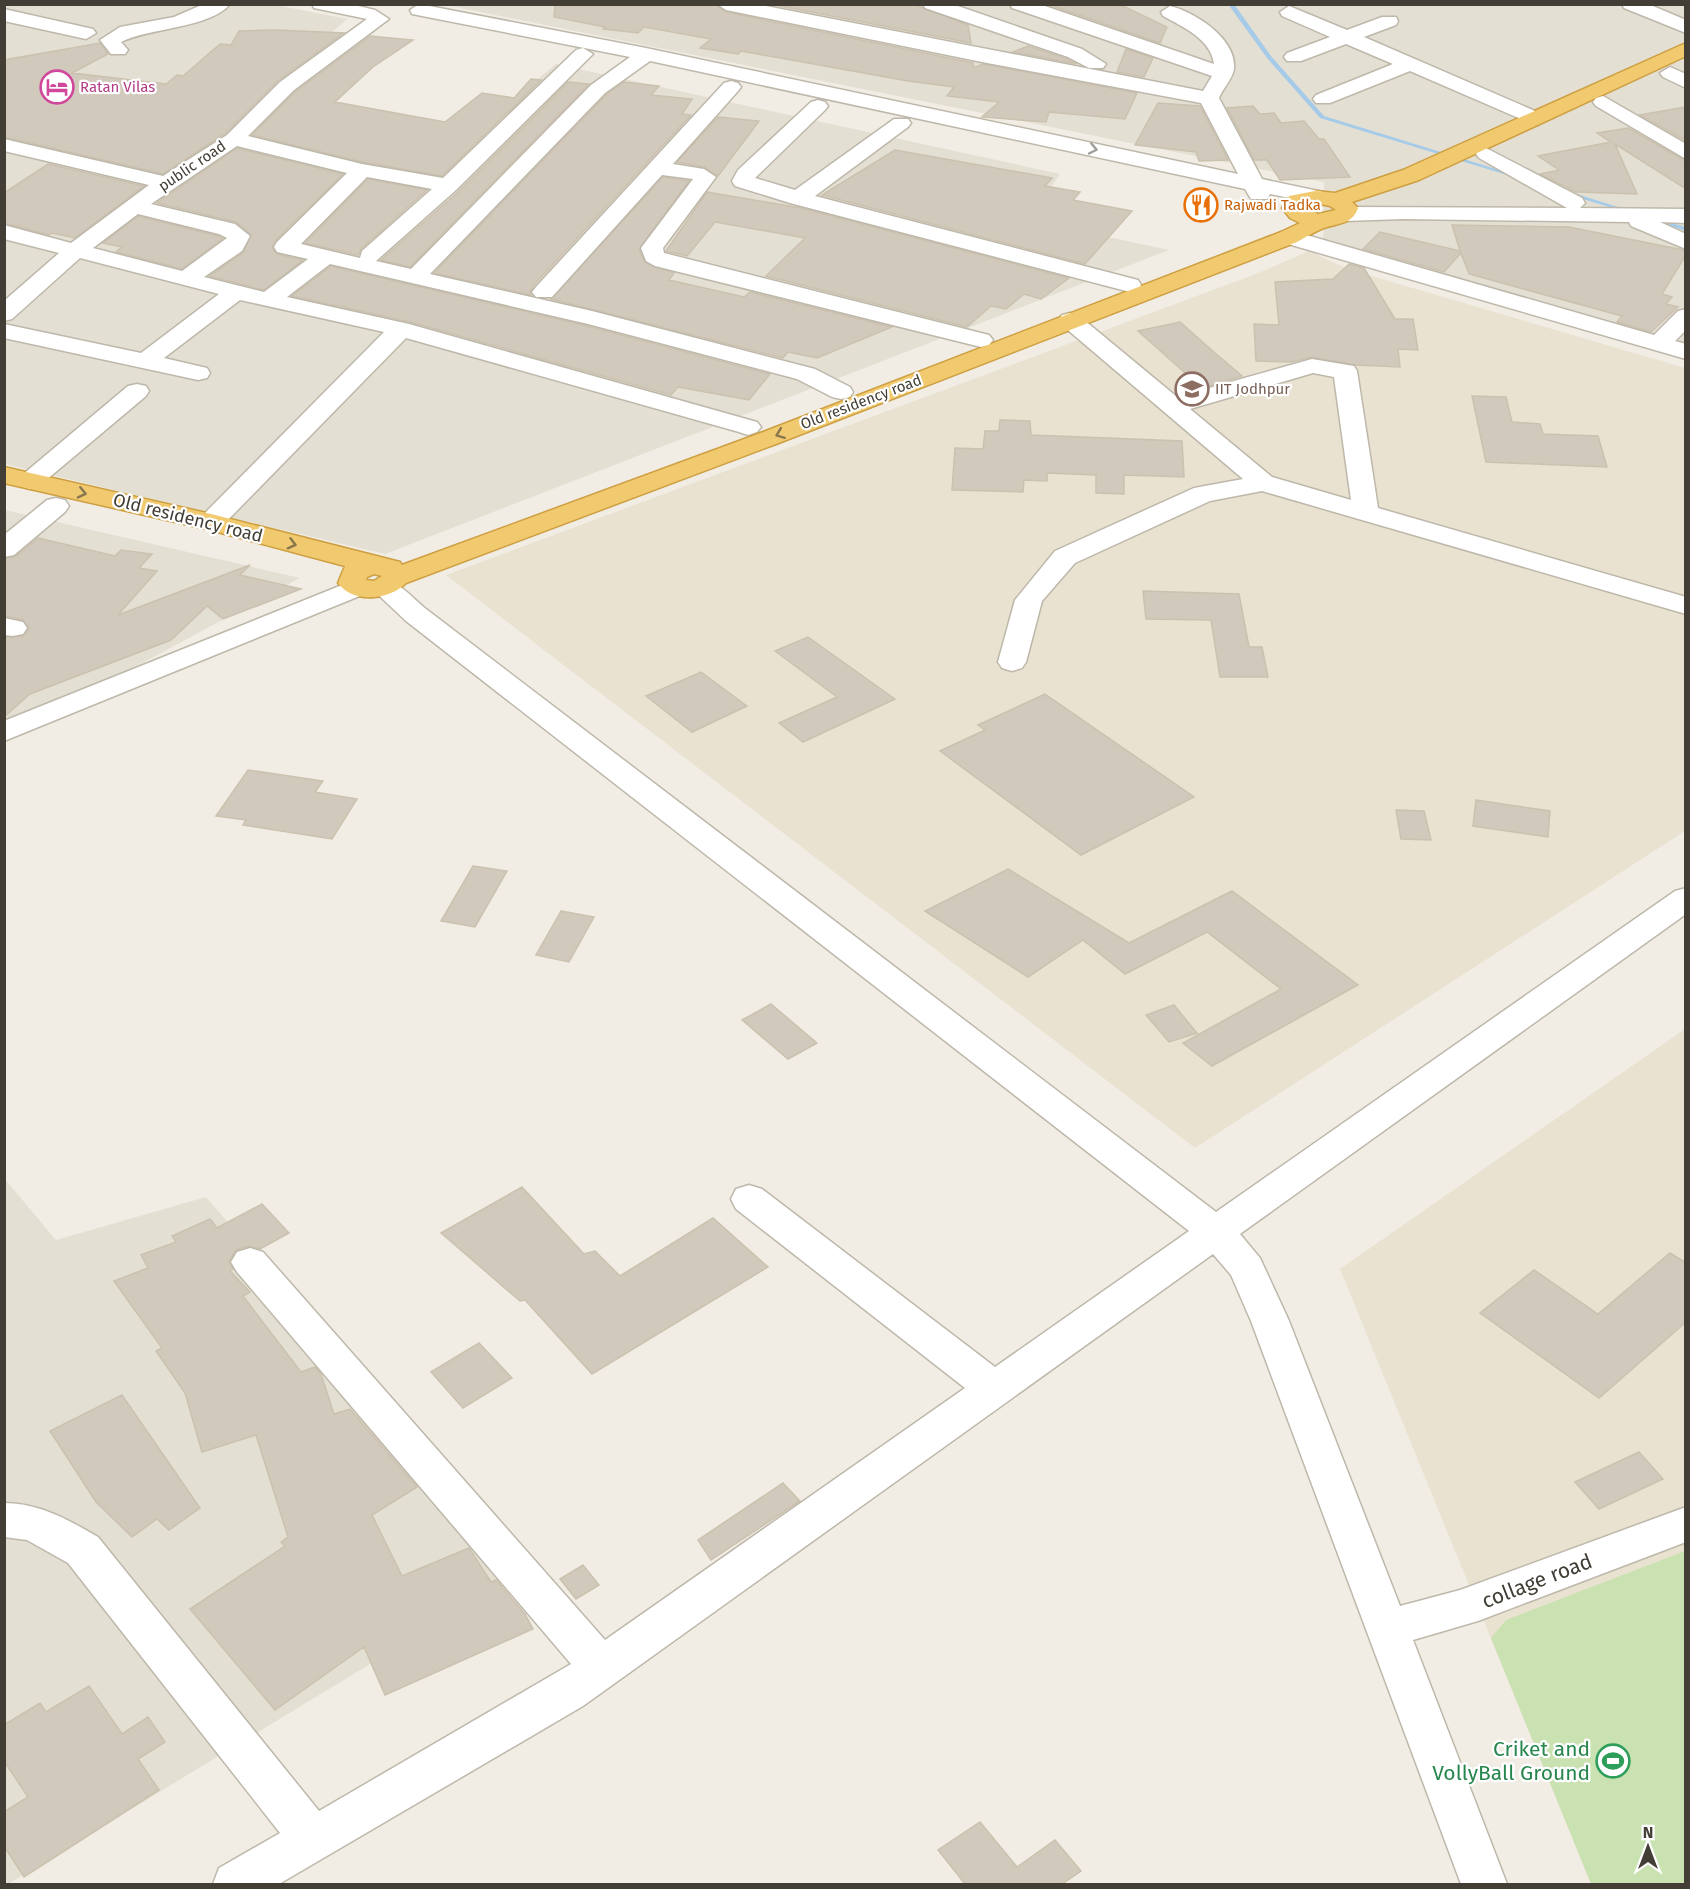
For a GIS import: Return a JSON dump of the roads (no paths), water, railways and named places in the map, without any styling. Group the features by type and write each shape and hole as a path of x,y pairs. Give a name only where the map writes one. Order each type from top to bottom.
{"highway":[{"path":"1325,208 1411,175 1686,49"},
{"path":"1325,208 1425,182 1603,102 1680,73"},
{"name":"Old residency road","path":"4,494 375,577 767,439 1289,237 1325,208"},
{"name":"Old residency road","path":"17,478 212,522 375,577 748,427 1130,285 1325,208"}],"street":[{"path":"118,50 110,40 119,33 179,22 221,4"},
{"path":"321,4 583,54 638,59 731,87 818,106 1258,191"},
{"path":"726,4 1131,84 1216,86"},
{"path":"932,4 1038,38 1075,53 1131,84"},
{"path":"1018,4 1216,86"},
{"path":"1631,4 1686,27"},
{"path":"419,6 638,59 1258,191 1325,208 1403,212 1622,211 1686,206"},
{"name":"public road","path":"4,314 77,249 166,183 234,139 294,80 380,14 419,6"},
{"path":"1167,7 1216,41 1221,53 1216,86 1258,191"},
{"path":"1289,12 1535,118"},
{"path":"4,15 86,33"},
{"path":"1294,57 1389,21"},
{"path":"1038,38 1068,24"},
{"path":"370,256 448,185 583,54"},
{"path":"422,269 598,89 638,59"},
{"path":"1323,99 1410,64"},
{"path":"544,292 731,87"},
{"path":"1603,102 1686,153"},
{"path":"818,106 743,177 748,184 1130,285"},
{"path":"798,198 902,123"},
{"path":"234,139 362,170 448,185"},
{"path":"4,145 166,183"},
{"path":"1486,154 1583,203"},
{"path":"657,168 697,173 705,177 652,248 654,256 663,261 981,340"},
{"path":"362,170 285,248 592,318 806,374 841,392"},
{"path":"1325,208 1583,203 1622,211 1686,216"},
{"path":"134,207 227,229 239,236 234,246 186,279"},
{"path":"1622,211 1686,242"},
{"path":"4,232 268,300 401,328 748,427"},
{"path":"1289,237 1686,352"},
{"path":"268,300 327,256"},
{"path":"146,361 236,292"},
{"path":"1659,344 1686,316"},
{"path":"1070,320 1263,483 1686,606"},
{"path":"212,522 401,328"},
{"path":"4,331 198,373"},
{"path":"1174,406 1312,366 1345,371 1366,513"},
{"path":"17,478 137,392"},
{"path":"1012,662 1029,600 1065,556 1203,494 1263,483"},
{"path":"4,549 56,506"},
{"path":"4,732 375,577 425,622 1215,1231 1247,1268 1270,1321 1484,1884"},
{"path":"236,1884 567,1692 1686,898"},
{"path":"749,1199 995,1389"},
{"path":"250,1262 602,1668"},
{"path":"4,1520 15,1520 44,1528 83,1550 314,1840"},
{"name":"collage road","path":"1386,1629 1463,1608 1686,1524"}],"waterway":[{"path":"1231,4 1269,57 1322,117 1519,177"},
{"path":"1562,191 1634,213"},
{"path":"1651,218 1686,229"}],"place":[{"name":"Ratan Vilas","path":"57,87"},
{"name":"Rajwadi Tadka","path":"1201,205"},
{"name":"IIT Jodhpur","path":"1192,389"},
{"name":"Criket and VollyBall Ground","path":"1613,1761"}]}
